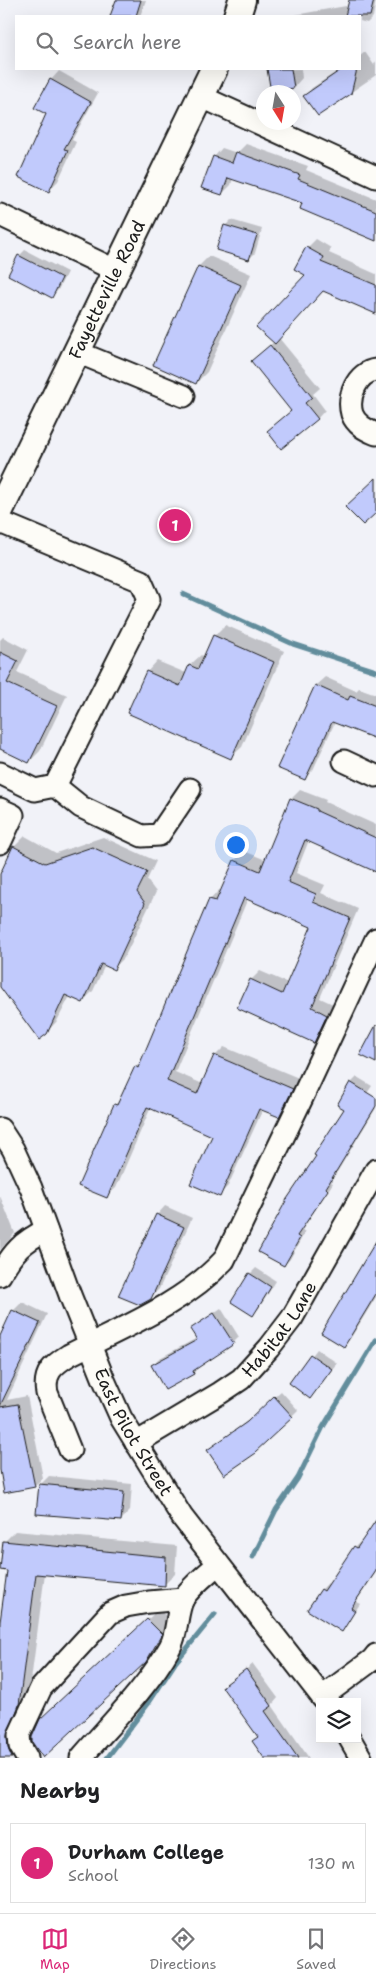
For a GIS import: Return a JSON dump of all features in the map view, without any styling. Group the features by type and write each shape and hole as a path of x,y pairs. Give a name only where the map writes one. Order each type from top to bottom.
{"main road":[{"path":"237,15 242,0"},
{"name":"Fayetteville Road","path":"0,510 6,482 77,352 214,70"}],"street":[{"path":"202,97 376,177"},
{"path":"0,215 117,271"},
{"path":"77,352 184,396"},
{"path":"376,370 371,371 357,382 350,398 352,415 363,429 376,434"},
{"path":"0,522 141,580 149,599 55,786"},
{"path":"344,761 376,776"},
{"path":"0,773 35,790 55,786"},
{"path":"55,786 81,807 142,836 159,835 190,789"},
{"path":"0,809 13,815 0,843"},
{"path":"70,1450 47,1393 45,1384 47,1374 55,1364 183,1294 208,1277 224,1260 376,939"},
{"name":"East Pilot Street","path":"0,1128 23,1172 89,1345 121,1418 182,1518 323,1698"},
{"name":"Habitat Lane","path":"136,1443 220,1394 241,1379 269,1348 292,1318 376,1170"},
{"path":"0,1275 10,1256 26,1240 46,1230"},
{"path":"81,1758 141,1689 170,1647 177,1629 183,1599 218,1564"},
{"path":"28,1758 20,1746 19,1735 41,1688 110,1613 126,1606 183,1599"},
{"path":"325,1698 372,1660 376,1654"},
{"path":"352,1743 361,1758"}],"building":[{"path":"116,0 141,0 136,15 110,15"},
{"path":"349,0 374,0 370,16 345,15"},
{"path":"267,70 291,70 294,85 270,85"},
{"path":"341,70 357,70 351,94 318,116 303,96"},
{"path":"50,79 91,102 64,149 68,150 49,192 18,177 46,114 34,108"},
{"path":"236,152 300,175 298,179 376,211 376,241 300,209 302,203 228,178 222,195 201,188 213,156 232,163"},
{"path":"224,225 257,235 249,260 216,250"},
{"path":"306,247 324,257 321,262 376,285 376,314 323,291 275,344 256,327 305,275 294,269"},
{"path":"18,255 62,278 52,298 8,275"},
{"path":"198,266 241,285 196,384 153,365"},
{"path":"270,345 312,397 305,403 318,419 281,449 267,431 291,411 251,361"},
{"path":"376,478 376,513 363,525 345,507"},
{"path":"213,635 274,662 231,759 127,713 146,671 180,686 189,665 198,669"},
{"path":"0,652 18,661 7,683 57,706 29,763 0,749"},
{"path":"315,685 348,700 350,696 376,706 376,739 332,722 305,780 277,768"},
{"path":"290,798 376,838 376,872 305,840 288,882 316,894 313,902 350,918 312,1007 327,1015 314,1043 237,1008 250,979 282,994 311,927 244,898 167,1081 197,1094 214,1055 293,1089 279,1117 259,1109 220,1197 190,1184 212,1136 147,1107 107,1198 78,1186 114,1104 117,1105 135,1066 138,1068 209,899 216,901 234,860 260,871"},
{"path":"13,846 45,863 92,847 147,872 137,892 145,903 114,970 101,964 83,1003 65,995 47,1034 39,1040 0,987 0,874"},
{"path":"376,1025 376,1063 360,1055"},
{"path":"350,1082 376,1098 376,1106 326,1188 328,1190 297,1236 300,1238 284,1266 258,1252 287,1199 344,1109 337,1105"},
{"path":"156,1214 184,1227 151,1299 140,1305 118,1296"},
{"path":"376,1241 376,1294 344,1347 321,1333"},
{"path":"249,1273 271,1287 253,1316 231,1302"},
{"path":"12,1310 40,1323 0,1406 0,1336"},
{"path":"214,1313 234,1344 193,1371 194,1374 165,1390 151,1365 197,1340 190,1329"},
{"path":"310,1354 332,1369 310,1399 289,1383"},
{"path":"274,1396 293,1417 256,1453 224,1475 207,1450 247,1422"},
{"path":"18,1404 35,1487 4,1493 0,1470 0,1407"},
{"path":"39,1484 124,1492 121,1521 36,1514"},
{"path":"376,1520 376,1571 351,1608 355,1611 342,1632 307,1610 321,1589 324,1591 354,1546 357,1548"},
{"path":"3,1541 166,1557 165,1586 36,1574 19,1705 7,1736 8,1748 12,1758 0,1758 0,1622 7,1571 0,1570"},
{"path":"147,1619 162,1634 146,1662 43,1758 32,1742 32,1737 40,1719"},
{"path":"246,1669 272,1706 265,1711 298,1758 264,1758 252,1741 258,1737 222,1687"}],"waterway":[{"path":"183,594 293,644 376,671"},
{"path":"253,1557 276,1510 298,1478 323,1427 376,1340"},
{"path":"107,1758 148,1704 175,1663 215,1614"}],"place":[{"name":"Durham College","path":"175,525"}]}
